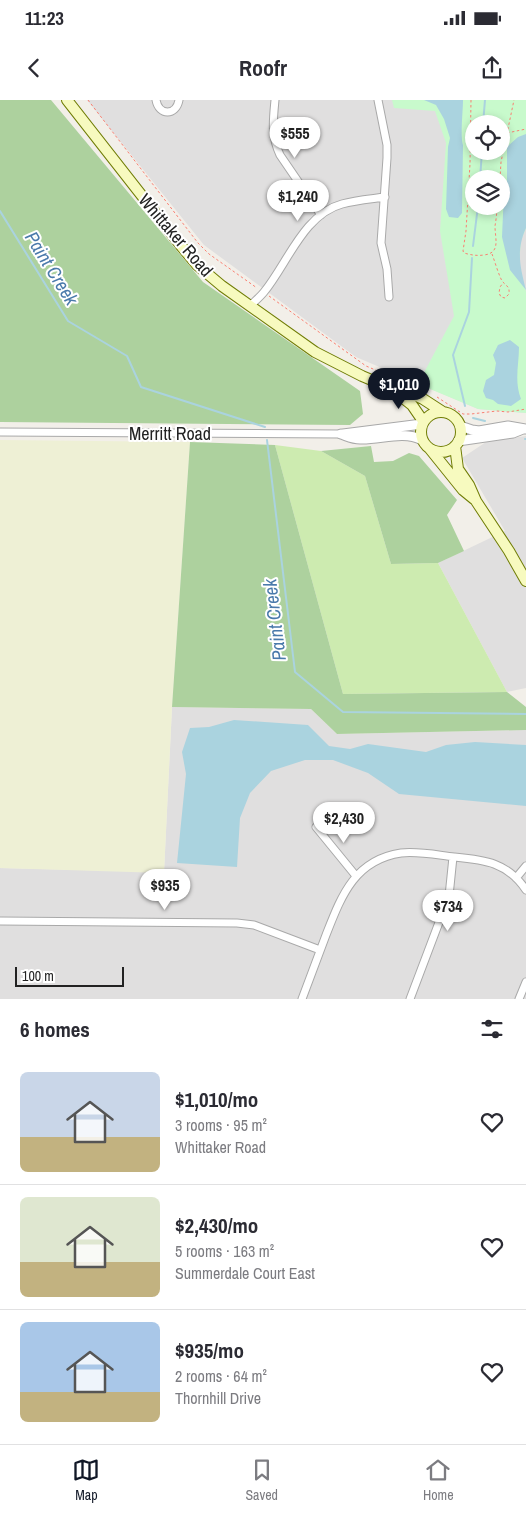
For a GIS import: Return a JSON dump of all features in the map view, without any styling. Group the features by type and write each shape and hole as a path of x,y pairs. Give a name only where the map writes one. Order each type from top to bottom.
{"main road":[{"name":"Whittaker Road","path":"67,100 182,247 197,265 222,286 314,352 362,376 388,387 406,391 444,412"},
{"name":"Whittaker Road","path":"388,387 412,404 422,423"},
{"path":"476,501 463,490 422,440 420,435 422,423 432,413 444,412 454,417 460,426 460,437 457,444 458,469 469,485 476,501 510,551 526,581"},
{"path":"430,449 441,452 451,449 457,444"}],"street":[{"path":"156,100 158,107 164,112 171,112 177,107 179,100"},
{"path":"274,100 273,135 275,145 280,156 321,215"},
{"path":"378,100 388,158 381,243 387,269 389,297"},
{"path":"250,306 264,292 302,235 321,215 341,204 385,197"},
{"name":"Merritt Road","path":"0,432 341,434 422,423"},
{"path":"460,426 479,431 508,426 524,429"},
{"path":"457,444 513,433 524,429"},
{"name":"Merritt Road","path":"341,434 358,439 406,436 422,440"},
{"path":"316,827 356,876"},
{"path":"302,999 341,898 356,876 373,863 392,855 410,853 483,860 495,864 516,878 526,890"},
{"path":"410,999 449,896 453,857"},
{"path":"516,878 526,866"},
{"path":"0,921 237,923 254,925 320,950"},
{"path":"519,999 526,982"}],"path":[{"path":"88,100 198,243 209,254 259,289"},
{"path":"471,100 470,164 463,251 477,256 492,254 496,248 496,215"},
{"path":"510,119 514,100"},
{"path":"510,132 526,129"},
{"path":"492,254 503,283 510,290 510,294 504,298 499,293 503,283"},
{"path":"268,296 366,366 403,382"},
{"path":"436,396 464,414 496,411 508,412 526,409"}],"shaded area":[{"path":"87,100 526,100 526,413 478,409 356,357 204,245"},
{"path":"526,436 526,688 507,692 438,563 505,531 462,458 486,442"},
{"path":"172,707 311,709 337,734 526,730 526,999 0,999 0,868 164,872"}],"green space":[{"path":"0,100 51,100 203,282 360,391 363,414 350,425 0,422"},
{"path":"392,100 526,100 526,228 521,240 519,264 526,292 526,413 478,409 418,384 454,316 440,231 446,143 435,111 394,108"},
{"path":"0,440 190,442 172,707 164,873 0,868"},
{"path":"190,442 275,445 343,694 507,692 526,707 526,730 337,734 311,709 172,707"},
{"path":"275,445 321,451 365,476 391,564 438,563 507,692 343,694"},
{"path":"371,446 374,462 393,461 409,453 419,456 457,500 447,515 464,551 438,563 391,564 365,476 321,451"}],"water":[{"path":"424,100 463,100 462,213 458,218 449,217 446,209 450,138 444,119 436,105"},
{"path":"526,134 526,228 521,244 520,259 526,290 510,270 502,237 503,215 510,215 510,170 507,170 507,160 510,160 510,144 518,137"},
{"path":"510,340 519,347 517,379 521,399 511,406 498,404 486,398 483,391 486,380 494,375 496,363 493,355 498,345"},
{"path":"234,720 308,725 329,746 350,749 368,744 426,752 446,745 475,742 526,745 526,806 399,794 368,773 333,760 305,760 271,771 250,793 240,818 237,867 177,863 186,774 182,752 190,728 209,727"}],"waterway":[{"path":"484,115 485,100"},
{"path":"481,160 481,170"},
{"name":"Paint Creek","path":"0,211 68,321 127,356 141,387 265,427"},
{"path":"473,246 477,215"},
{"path":"465,406 453,355 469,312 472,258"},
{"path":"473,418 485,421"},
{"name":"Paint Creek","path":"267,440 295,672 343,712 526,714"}]}
